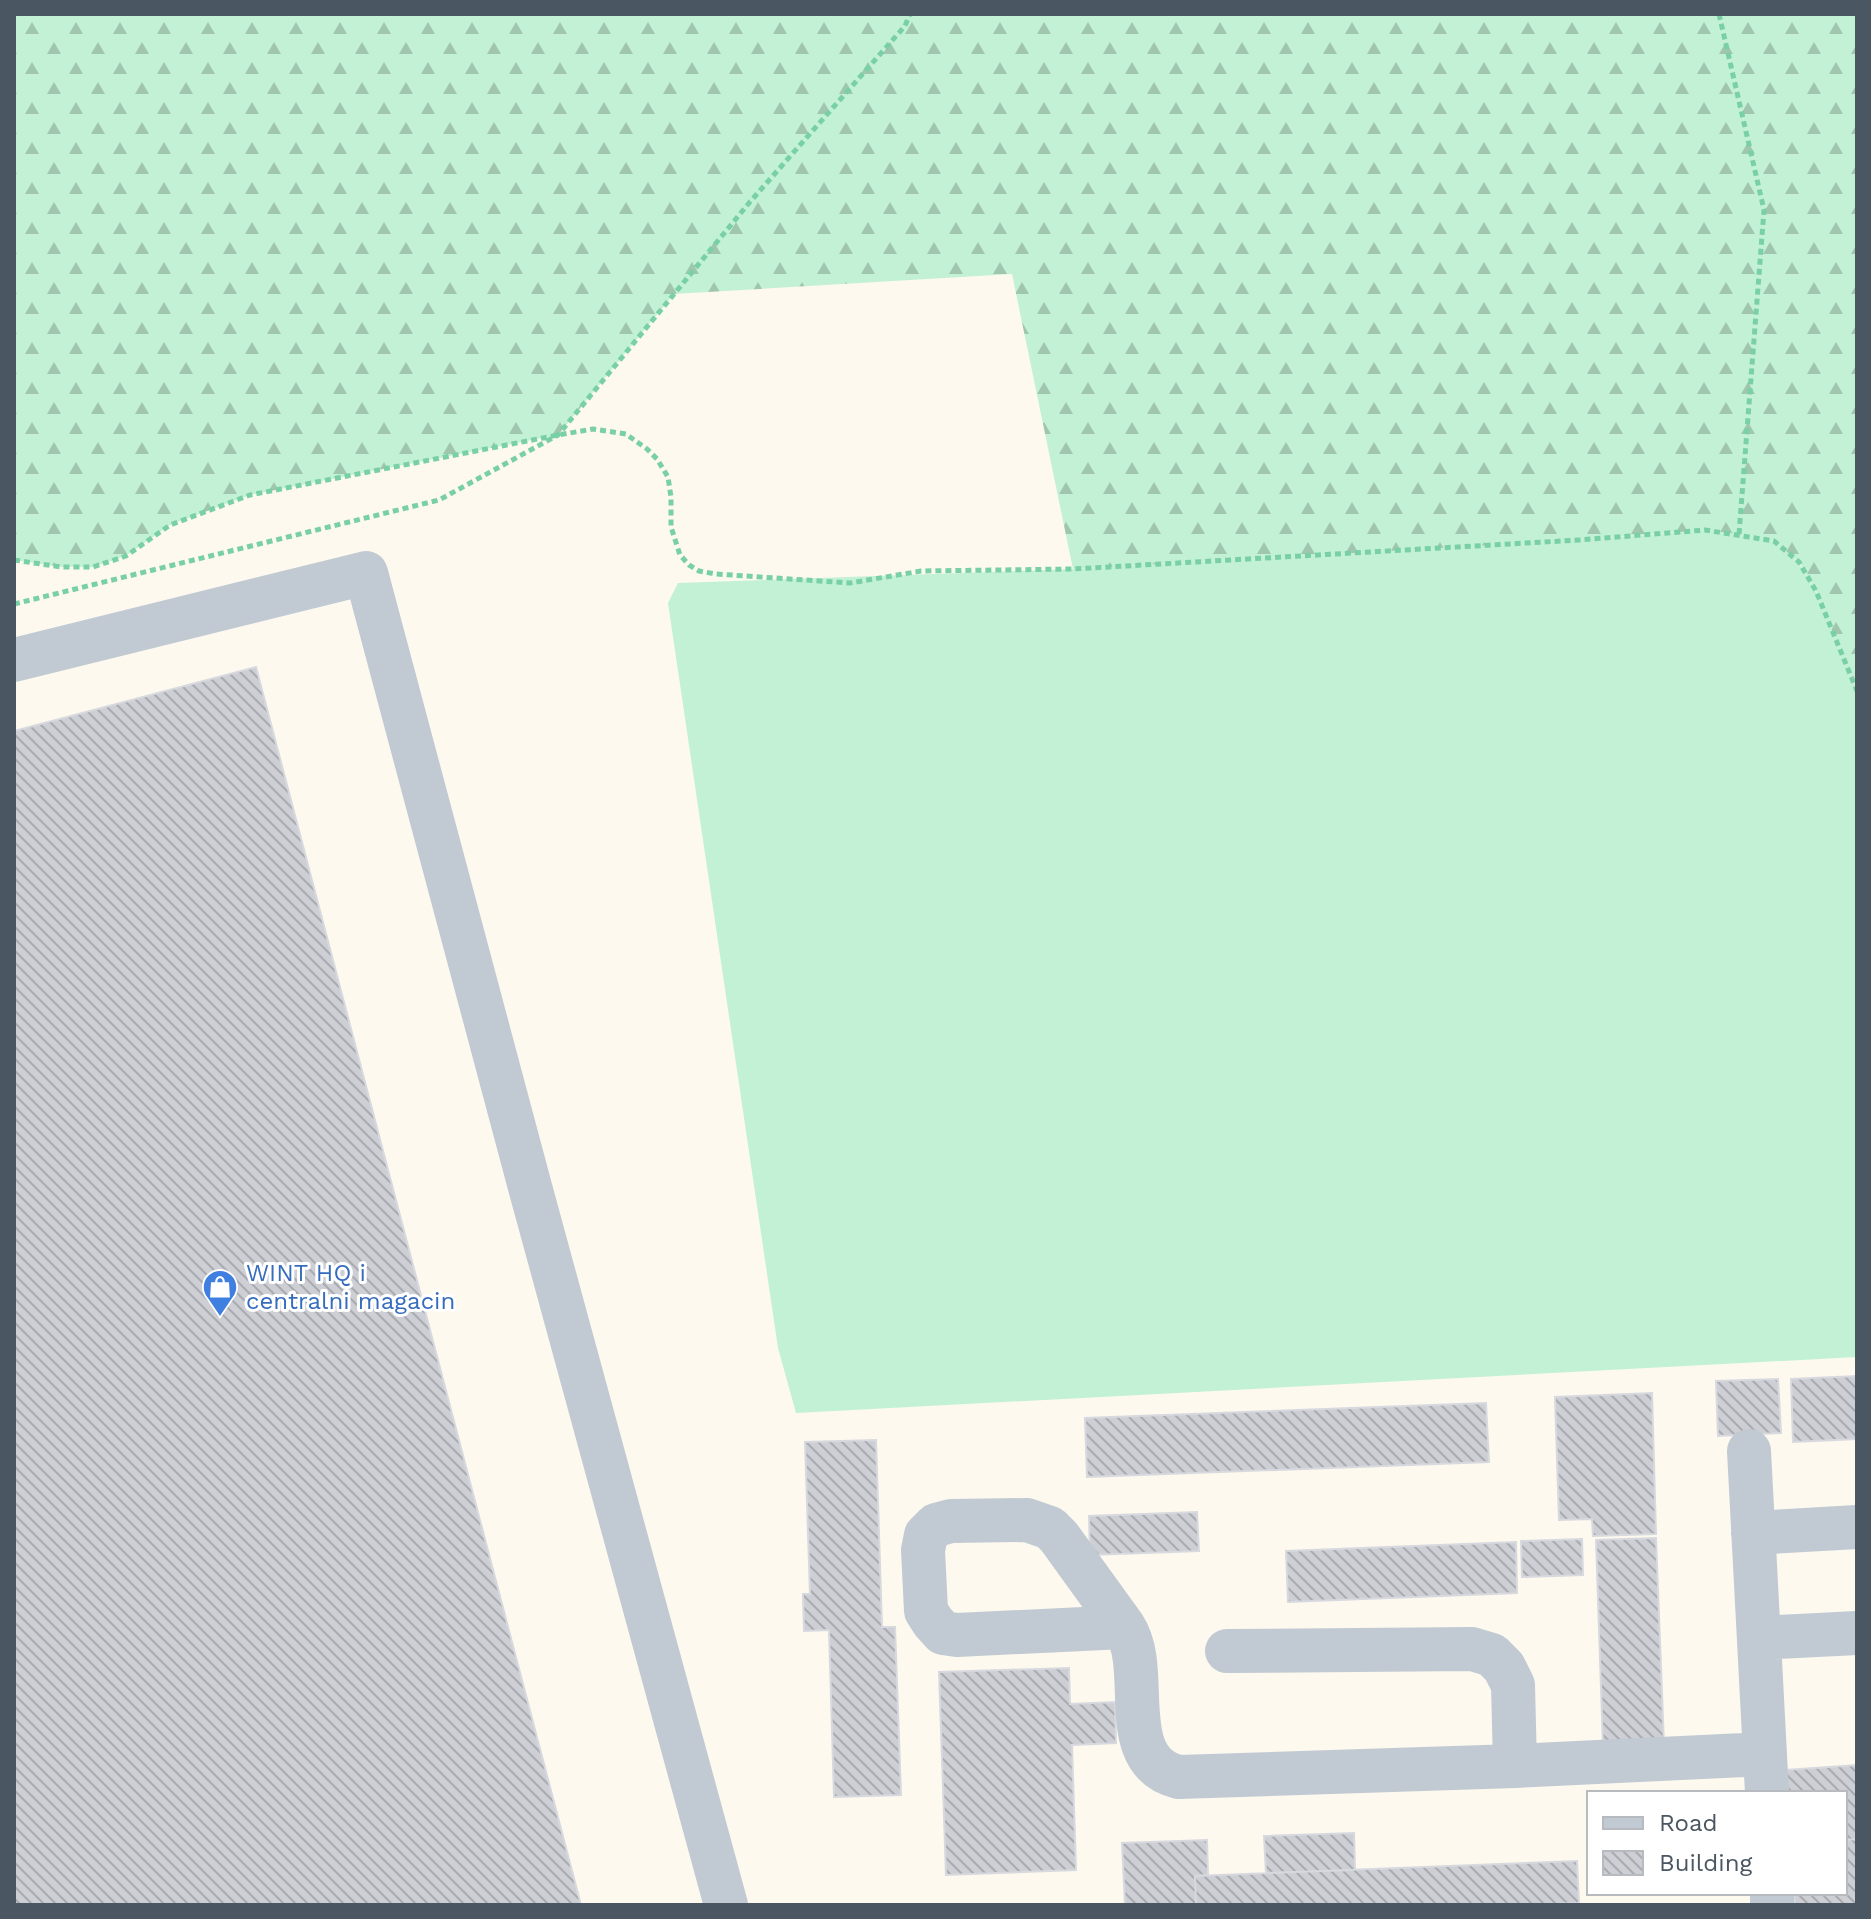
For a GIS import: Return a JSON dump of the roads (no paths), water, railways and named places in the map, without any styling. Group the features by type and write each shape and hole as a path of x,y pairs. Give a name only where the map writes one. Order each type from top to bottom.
{"lane":[{"path":"14,660 366,573 726,1905"},
{"path":"1124,1627 1133,1645 1141,1743 1149,1759 1164,1773 1179,1777 1515,1766 1766,1773 1749,1451"},
{"path":"1753,1533 1857,1527"},
{"path":"1759,1638 1857,1633"},
{"path":"1227,1651 1472,1649 1492,1655 1504,1667 1513,1685 1515,1766"}],"place":[{"name":"WINT HQ i centralni magacin","path":"220,1318"}]}
